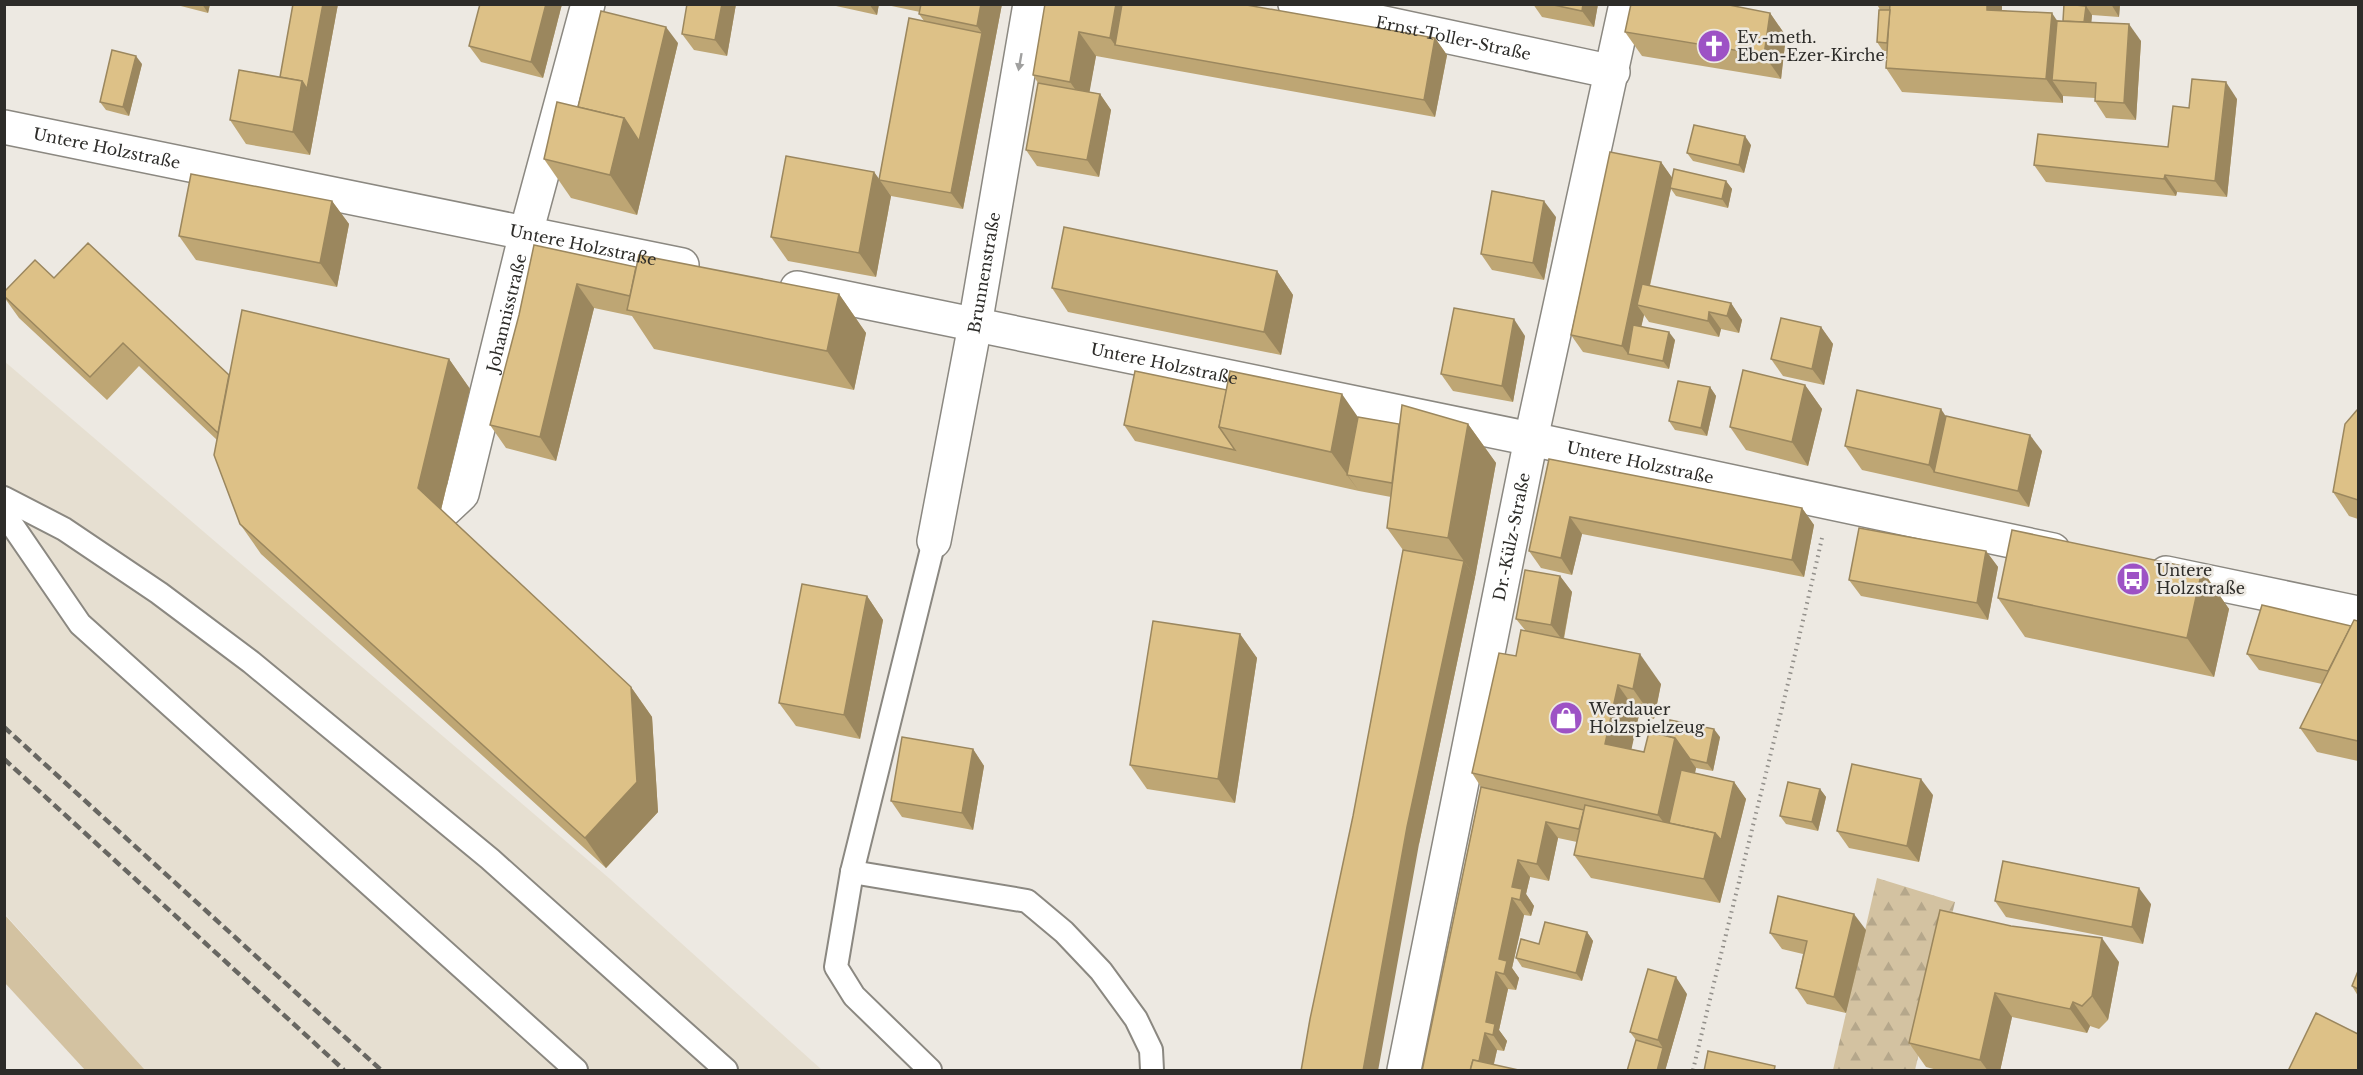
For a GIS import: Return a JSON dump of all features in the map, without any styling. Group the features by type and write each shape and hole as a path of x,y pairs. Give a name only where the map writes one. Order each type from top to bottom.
{"street":[{"name":"Johannisstraße","path":"445,510 462,494 526,233 588,4"},
{"name":"Brunnenstraße","path":"934,541 975,325 1030,4"},
{"name":"Ernst-Toller-Straße","path":"1295,4 1612,72"},
{"name":"Dr.-Külz-Straße","path":"1404,1071 1531,439 1626,4"},
{"name":"Untere Holzstraße","path":"4,127 710,271"},
{"name":"Untere Holzstraße","path":"768,282 1531,439 2077,555"},
{"path":"2138,567 2358,613"}],"lane":[{"path":"4,498 64,529 159,593 251,662 490,859 726,1071"},
{"path":"4,513 80,624 576,1071"},
{"path":"930,1071 854,996 836,967 852,872 934,541"},
{"path":"852,872 1027,901 1064,932 1094,963 1129,1010 1151,1050 1152,1071"}],"path":[{"path":"1693,1071 1751,828 1806,614 1820,547"}],"shaded area":[{"path":"4,361 610,879 822,1070 145,1070 5,914"}],"green space":[{"path":"1877,878 1955,902 1915,1070 1833,1070"},
{"path":"4,914 145,1070 85,1070 5,983"}],"building":[{"path":"293,4 323,4 307,89 302,81 280,77"},
{"path":"480,4 546,4 531,62 469,46"},
{"path":"687,4 722,4 715,40 682,34"},
{"path":"921,4 981,4 977,26 919,14"},
{"path":"1045,4 1116,4 1110,38 1079,32 1070,82 1033,75"},
{"path":"1122,4 1241,4 1435,38 1424,100 1115,45"},
{"path":"1549,4 1583,4 1582,11"},
{"path":"1631,4 1724,4 1770,13 1764,55 1625,32"},
{"path":"1890,4 1987,4 1987,10 2052,13 2046,79 1886,68"},
{"path":"2064,4 2086,6 2084,22 2063,21"},
{"path":"1879,10 1890,10 1887,43 1877,42"},
{"path":"601,11 666,27 639,141 624,118 578,107"},
{"path":"909,18 982,33 951,193 879,180"},
{"path":"2057,21 2129,24 2124,103 2095,101 2096,83 2052,80"},
{"path":"112,50 136,56 123,107 100,102"},
{"path":"239,70 302,81 293,132 230,120"},
{"path":"2192,79 2226,82 2215,181 2165,175 2164,179 2034,165 2038,134 2168,147 2173,106 2189,108"},
{"path":"1038,83 1100,94 1087,160 1026,150"},
{"path":"557,102 624,118 610,175 544,159"},
{"path":"1694,125 1745,136 1739,165 1687,153"},
{"path":"1610,152 1661,162 1622,346 1571,335"},
{"path":"786,156 874,172 859,253 771,237"},
{"path":"1674,169 1726,181 1722,199 1670,188"},
{"path":"191,174 332,201 320,263 179,236"},
{"path":"1492,191 1544,201 1533,263 1481,254"},
{"path":"1064,227 1277,271 1264,332 1052,288"},
{"path":"88,243 229,375 218,433 123,343 90,377 4,296 4,292 35,260 54,278"},
{"path":"534,245 636,267 630,296 577,284 540,437 490,425 519,315"},
{"path":"639,255 839,294 827,351 627,310"},
{"path":"1642,284 1731,303 1727,316 1709,312 1708,321 1637,305"},
{"path":"1454,308 1514,319 1502,386 1441,374"},
{"path":"242,310 449,359 418,488 631,687 637,782 585,838 240,524 214,455"},
{"path":"1781,318 1821,327 1812,369 1771,359"},
{"path":"1633,325 1669,332 1663,361 1628,354"},
{"path":"1743,370 1805,385 1792,442 1730,427"},
{"path":"1135,371 1227,390 1219,427 1235,450 1124,425"},
{"path":"1230,371 1342,394 1331,452 1219,427"},
{"path":"1678,381 1710,387 1701,428 1669,421"},
{"path":"1857,390 1941,409 1929,465 1845,446"},
{"path":"1402,405 1468,424 1448,538 1387,528"},
{"path":"2357,410 2358,500 2333,492 2345,424"},
{"path":"1946,416 2030,435 2018,491 1934,472"},
{"path":"1358,417 1399,424 1392,483 1347,475"},
{"path":"1549,459 1802,508 1792,560 1570,517 1561,558 1529,551"},
{"path":"1859,528 1986,551 1977,603 1849,580"},
{"path":"2012,530 2202,570 2187,638 1998,598"},
{"path":"1403,550 1464,561 1407,827 1363,1071 1301,1071 1353,816"},
{"path":"1525,570 1560,576 1551,625 1516,619"},
{"path":"802,584 867,596 844,715 779,703"},
{"path":"2262,605 2351,626 2328,671 2247,654"},
{"path":"2354,620 2358,621 2358,741 2300,728"},
{"path":"1153,621 1240,634 1218,779 1130,765"},
{"path":"1521,630 1640,654 1633,689 1618,685 1605,744 1644,752 1649,732 1675,738 1658,815 1472,773 1499,653 1516,656"},
{"path":"1670,720 1714,729 1707,763 1690,759 1675,738 1667,736"},
{"path":"902,737 973,749 962,813 891,801"},
{"path":"1852,764 1921,779 1907,846 1837,831"},
{"path":"1681,770 1734,782 1721,840 1715,833 1669,823"},
{"path":"1788,782 1820,789 1812,822 1780,816"},
{"path":"1481,787 1584,810 1579,829 1546,822 1537,864 1518,860 1512,887 1522,889 1520,900 1512,898 1499,959 1507,961 1504,974 1496,972 1486,1022 1495,1024 1493,1035 1485,1033 1479,1061 1473,1060 1470,1071 1422,1071"},
{"path":"1585,805 1715,833 1704,879 1574,855"},
{"path":"2003,861 2139,888 2132,927 1995,901"},
{"path":"1778,896 1854,914 1834,997 1796,988 1807,941 1770,933"},
{"path":"1940,910 2011,926 2102,938 2092,996 2082,1006 2073,1002 2070,1009 1995,993 1980,1060 1909,1043"},
{"path":"1545,922 1587,932 1576,973 1516,958 1521,939 1539,944"},
{"path":"1648,969 1676,977 1658,1040 1630,1032"},
{"path":"2358,971 2358,989 2352,986"},
{"path":"2316,1013 2358,1034 2358,1071 2288,1071"},
{"path":"1636,1040 1663,1048 1657,1071 1627,1071"},
{"path":"1708,1051 1775,1066 1774,1071 1704,1071"},
{"path":"1473,1060 1523,1071 1470,1071"}],"railway":[{"path":"4,727 381,1070"},
{"path":"4,759 344,1070"}],"place":[{"name":"Ev.-meth. Eben-Ezer-Kirche","path":"1714,46"},
{"name":"Untere Holzstraße","path":"2133,579"},
{"name":"Werdauer Holzspielzeug","path":"1566,718"}]}
